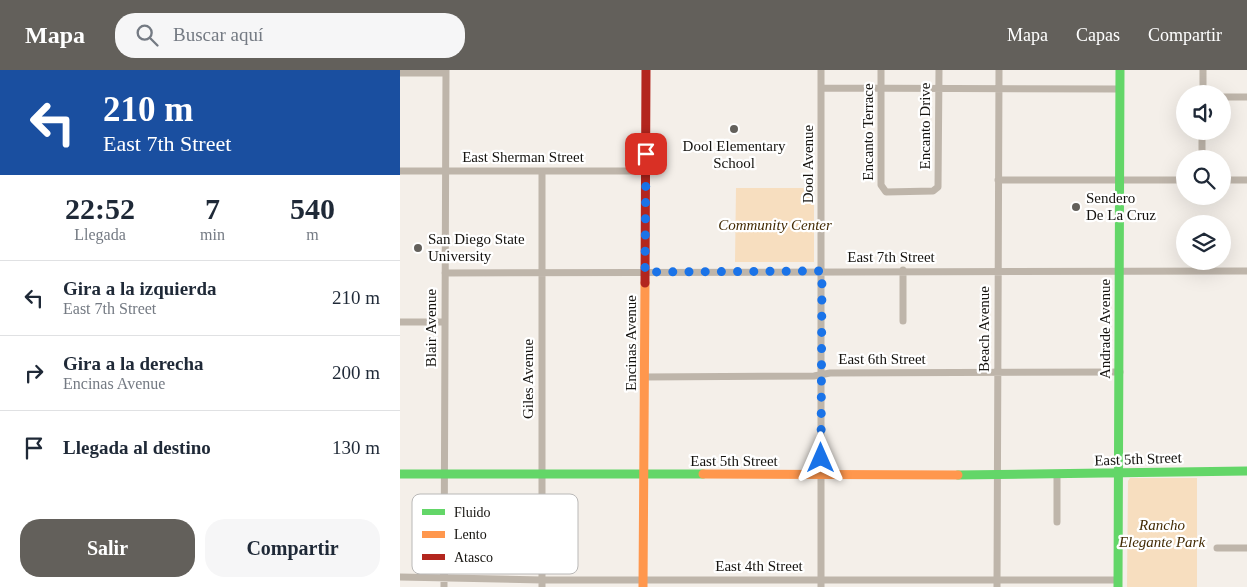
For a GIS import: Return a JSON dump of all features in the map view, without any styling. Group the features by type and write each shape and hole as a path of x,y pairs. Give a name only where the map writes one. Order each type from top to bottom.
{"street":[{"name":"Encinas Avenue","path":"643,584 646,70"},
{"name":"Dool Avenue","path":"821,583 822,70"},
{"name":"Encanto Terrace","path":"881,70 881,185 886,192"},
{"name":"Encanto Drive","path":"886,192 933,191 938,187 939,70"},
{"name":"Beach Avenue","path":"997,583 999,70"},
{"name":"Andrade Avenue","path":"1118,583 1120,70"},
{"path":"1202,85 1203,70"},
{"path":"400,73 446,71"},
{"name":"Blair Avenue","path":"444,494 444,171 446,71"},
{"path":"822,88 1120,88"},
{"path":"1231,97 1247,97"},
{"name":"East Sherman Street","path":"400,171 646,171"},
{"name":"Giles Avenue","path":"542,171 542,494"},
{"path":"998,180 1176,180"},
{"path":"1231,180 1247,180"},
{"path":"902,321 903,270"},
{"name":"East 7th Street","path":"445,273 903,270 1247,271"},
{"path":"400,322 445,322"},
{"name":"East 6th Street","path":"644,377 1120,372"},
{"name":"East 5th Street","path":"400,474 1057,475 1119,472 1247,471"},
{"path":"1057,475 1057,522"},
{"path":"1217,548 1247,548"},
{"name":"East 4th Street","path":"400,577 444,583 542,584 1118,583"}],"green space":[{"name":"Community Center","path":"736,188 814,188 814,262 735,262"},
{"name":"Rancho Elegante Park","path":"1130,478 1197,478 1197,587 1127,587 1128,481"}],"traffic: fast":[{"path":"1118,587 1120,70"},
{"path":"958,475 1247,471"},
{"path":"400,474 703,474"}],"traffic: slow":[{"path":"643,587 645,283"},
{"path":"703,474 958,475"}],"traffic: jam":[{"path":"645,283 646,70"}],"place":[{"name":"Dool Elementary School","path":"734,129"},
{"name":"Sendero De La Cruz","path":"1076,207"},
{"name":"San Diego State University","path":"418,248"}],"route":[{"path":"646,154 645,272 822,271 821,458"}]}
